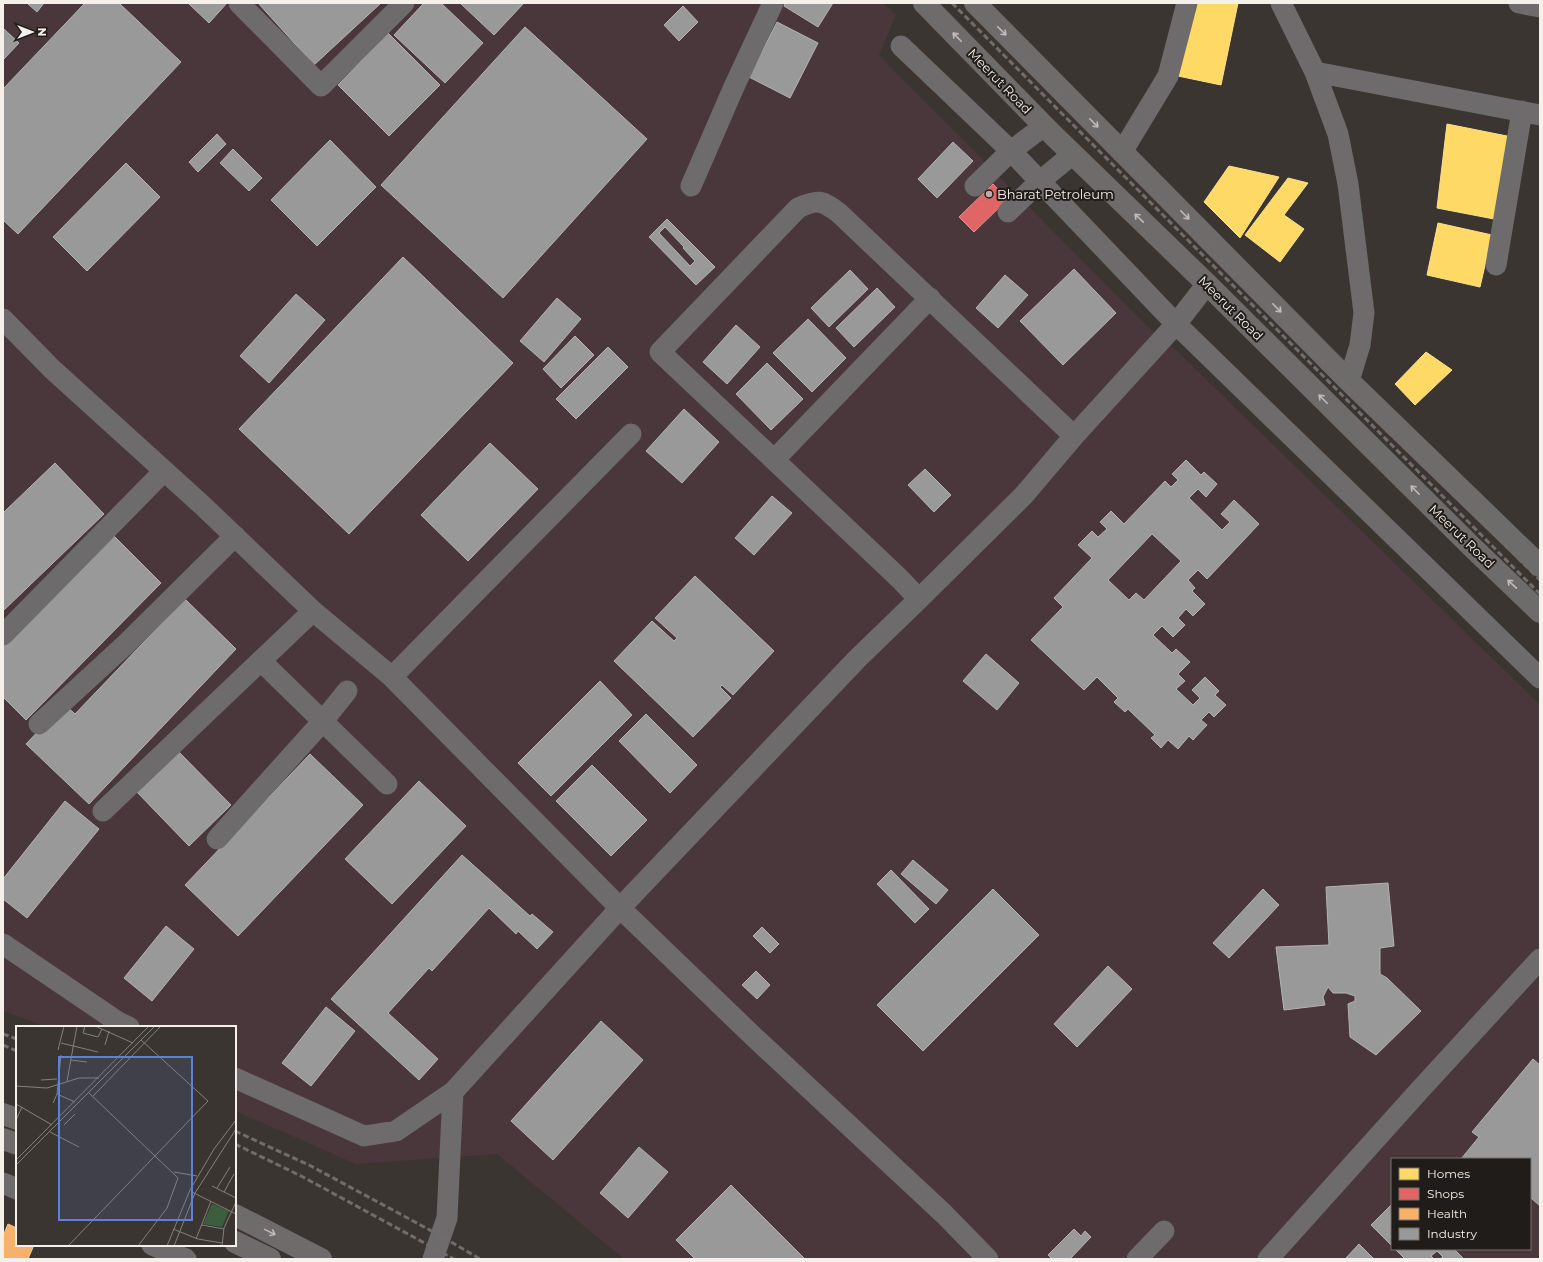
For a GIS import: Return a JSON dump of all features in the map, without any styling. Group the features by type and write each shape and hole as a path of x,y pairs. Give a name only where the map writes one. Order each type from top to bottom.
{"main road":[{"name":"Meerut Road","path":"924,3 1044,126 1207,284 1467,542 1540,612"},
{"path":"975,3 1349,381 1540,566"},
{"path":"1207,284 1228,259"},
{"path":"3,1114 16,1119"},
{"path":"3,1139 16,1144"},
{"path":"236,1216 321,1259"},
{"path":"236,1242 269,1259"}],"street":[{"path":"239,3 321,86 404,3"},
{"path":"691,186 773,3"},
{"path":"1122,152 1168,76 1187,3"},
{"path":"1281,3 1315,72 1338,134 1348,184 1364,313 1360,345 1349,381"},
{"path":"1519,3 1540,7"},
{"path":"901,46 1011,151 1176,324 1540,678"},
{"path":"1315,72 1531,113 1496,265"},
{"path":"975,186 1011,151 1044,126"},
{"path":"1008,212 1039,182 1073,154"},
{"path":"919,599 900,579 660,352 798,208 812,202 827,204 839,213 930,298 1074,436"},
{"path":"236,1078 364,1136 396,1131 454,1092 620,908 858,658 1024,495 1074,436 1176,324 1207,284"},
{"path":"774,460 930,298"},
{"path":"3,319 52,369 235,536 314,611 392,677 620,908 760,1042 944,1214 988,1259"},
{"path":"392,677 631,434"},
{"path":"3,635 164,471"},
{"path":"39,724 126,644 235,536"},
{"path":"103,812 314,611"},
{"path":"261,661 387,784"},
{"path":"217,839 348,692"},
{"path":"3,944 118,1022 127,1026"},
{"path":"1268,1259 1418,1092 1540,960"},
{"path":"433,1259 447,1218 454,1092"},
{"path":"3,1183 16,1189"},
{"path":"1136,1259 1164,1231"},
{"path":"154,1246 186,1259"}],"shaded area":[{"path":"3,3 883,3 896,15 879,55 1148,327 1179,353 1540,705 1540,1259 624,1259 497,1154 356,1164 236,1111 236,1026 44,1026 3,1011"}],"building: Homes":[{"path":"1192,3 1238,3 1221,85 1178,76"},
{"path":"1447,124 1512,137 1494,219 1437,208"},
{"path":"1229,166 1279,177 1240,238 1204,202"},
{"path":"1288,178 1308,183 1284,215 1304,229 1280,262 1245,235"},
{"path":"1438,223 1492,235 1480,287 1427,275"},
{"path":"1426,352 1452,370 1415,405 1395,384"}],"building: Shops":[{"path":"993,184 1008,199 974,232 959,217"}],"building: Health":[{"path":"8,1224 16,1228 16,1246 34,1246 28,1259 3,1259 3,1236"}],"building: Industry":[{"path":"27,3 44,3 37,12"},
{"path":"85,3 119,3 181,62 18,234 3,220 3,89"},
{"path":"188,3 227,3 209,23"},
{"path":"258,3 381,3 314,65"},
{"path":"424,3 441,3 483,43 445,83 394,35"},
{"path":"460,3 524,3 494,35"},
{"path":"785,3 833,3 818,27 784,6"},
{"path":"683,6 698,22 679,41 664,25"},
{"path":"777,22 818,43 790,98 749,77"},
{"path":"525,27 647,139 503,298 381,185"},
{"path":"3,28 19,43 3,60"},
{"path":"388,33 440,85 389,136 338,85"},
{"path":"217,134 226,144 198,172 189,162"},
{"path":"330,140 376,187 317,246 271,200"},
{"path":"953,142 973,161 937,198 918,179"},
{"path":"233,149 262,178 249,191 220,163"},
{"path":"126,163 160,197 87,271 53,237"},
{"path":"667,219 715,267 696,285 649,237","holes":["665,227 684,247 683,248 695,261 690,266 659,233"]},
{"path":"403,257 513,363 349,534 239,429"},
{"path":"1074,269 1116,313 1063,365 1020,321"},
{"path":"850,270 868,289 829,327 811,308"},
{"path":"1005,275 1028,295 998,328 976,308"},
{"path":"877,288 895,307 854,347 836,328"},
{"path":"296,294 325,320 269,383 240,356"},
{"path":"557,298 581,319 544,362 520,341"},
{"path":"808,319 846,358 812,392 773,353"},
{"path":"736,325 760,347 727,384 703,362"},
{"path":"575,336 594,355 561,388 543,369"},
{"path":"608,347 628,367 576,419 556,399"},
{"path":"767,363 803,399 771,430 736,394"},
{"path":"684,409 719,442 682,483 646,451"},
{"path":"490,443 538,489 468,561 421,515"},
{"path":"1186,460 1201,475 1204,472 1217,484 1206,497 1198,489 1189,498 1222,530 1230,522 1221,514 1234,500 1259,524 1207,579 1198,570 1188,580 1195,588 1192,591 1205,604 1193,616 1186,609 1178,618 1185,625 1173,637 1162,626 1153,635 1172,653 1176,649 1190,662 1178,674 1185,681 1176,689 1193,705 1200,698 1192,690 1205,677 1219,691 1215,695 1226,705 1214,717 1209,712 1201,720 1207,725 1193,740 1189,736 1178,749 1168,740 1161,748 1151,738 1155,735 1128,709 1125,712 1114,702 1118,698 1097,677 1084,690 1031,640 1063,607 1054,598 1092,558 1078,545 1092,531 1098,537 1107,529 1100,522 1111,511 1124,524 1165,481 1171,487 1178,480 1172,474","holes":["1152,534 1181,561 1144,600 1136,593 1129,600 1108,580"]},
{"path":"55,463 104,514 3,611 3,513"},
{"path":"925,469 951,495 934,512 908,485"},
{"path":"772,496 792,513 754,555 735,538"},
{"path":"112,534 161,583 26,720 3,697 3,645"},
{"path":"695,576 774,651 733,695 722,685 720,687 731,698 693,737 614,661 652,621 674,641 677,638 655,618"},
{"path":"185,599 236,649 89,804 26,744 64,704 75,714"},
{"path":"986,654 1019,683 997,710 963,681"},
{"path":"600,681 632,715 551,796 518,763"},
{"path":"646,714 697,765 670,793 619,741"},
{"path":"175,748 231,805 189,846 134,789"},
{"path":"310,754 363,805 238,936 185,885"},
{"path":"592,765 647,820 611,856 556,801"},
{"path":"419,781 466,826 392,904 345,859"},
{"path":"65,801 99,829 27,918 3,899 3,879"},
{"path":"462,855 530,916 532,914 553,932 537,949 518,931 516,934 489,908 432,971 429,968 388,1013 438,1059 419,1080 331,999"},
{"path":"913,860 948,890 936,904 901,874"},
{"path":"891,870 929,909 915,923 877,884"},
{"path":"1388,883 1394,946 1380,948 1380,974 1387,978 1421,1011 1376,1055 1350,1037 1348,1004 1355,1001 1355,996 1346,993 1333,993 1328,987 1323,997 1325,1005 1284,1010 1276,947 1329,945 1326,887"},
{"path":"993,889 1039,935 923,1051 877,1005"},
{"path":"1263,889 1279,905 1229,958 1213,943"},
{"path":"166,926 194,949 152,1001 124,978"},
{"path":"762,927 779,944 770,953 753,936"},
{"path":"1108,966 1132,989 1077,1047 1054,1024"},
{"path":"756,971 770,985 757,999 742,985"},
{"path":"326,1007 355,1031 311,1086 282,1063"},
{"path":"601,1021 643,1060 553,1160 511,1121"},
{"path":"1533,1059 1540,1065 1540,1206 1531,1198 1531,1158 1462,1158 1479,1137 1472,1132"},
{"path":"639,1147 668,1172 628,1218 600,1193"},
{"path":"731,1185 805,1259 695,1259 676,1240"},
{"path":"1391,1205 1391,1245 1371,1225"},
{"path":"1074,1229 1081,1236 1085,1231 1091,1237 1070,1259 1052,1259 1048,1255"},
{"path":"1359,1244 1374,1259 1345,1259"},
{"path":"1396,1250 1455,1250 1464,1259 1440,1259 1443,1257 1437,1251 1431,1256 1434,1259 1405,1259"}],"railway":[{"path":"952,3 1540,594"},
{"path":"965,3 1540,580"},
{"path":"3,1034 16,1039"},
{"path":"3,1045 16,1051"},
{"path":"236,1131 309,1165 441,1236 480,1259"},
{"path":"236,1144 303,1177 454,1259"}],"place":[{"name":"Bharat Petroleum","path":"989,194"}]}
